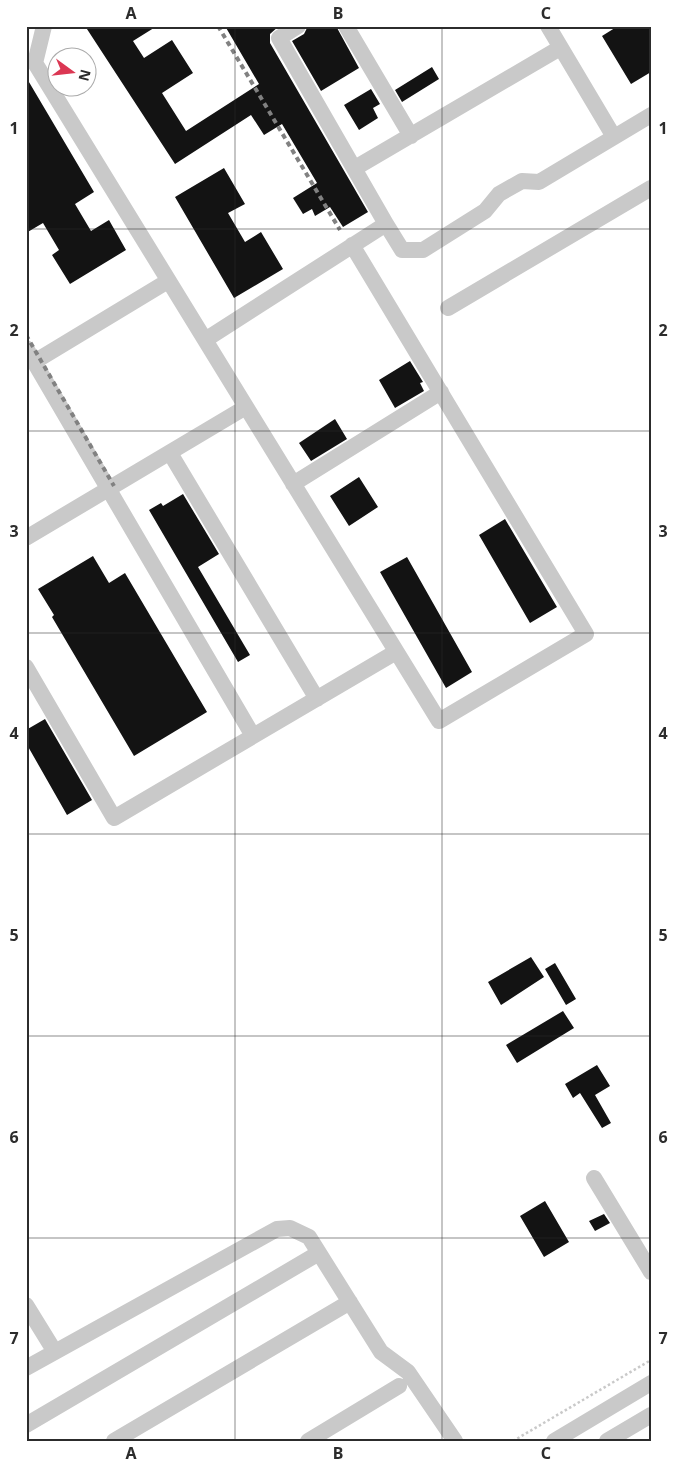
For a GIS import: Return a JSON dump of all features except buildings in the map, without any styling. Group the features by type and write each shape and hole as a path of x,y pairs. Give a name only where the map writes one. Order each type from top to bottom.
{"street":[{"path":"44,26 33,40 34,63 438,721 586,634 352,245"},
{"path":"298,26 279,38 402,250 423,250 485,211 499,194 522,181 539,182 651,115"},
{"path":"346,26 411,136"},
{"path":"548,26 614,137"},
{"path":"355,168 560,48"},
{"path":"448,308 651,188"},
{"path":"205,340 386,224"},
{"path":"168,281 30,355 253,736"},
{"path":"293,484 441,392"},
{"path":"26,538 246,408"},
{"path":"170,453 317,699"},
{"path":"26,667 114,818 396,652"},
{"path":"594,1178 651,1272"},
{"path":"26,1368 277,1229 290,1228 302,1232 309,1237 381,1352 408,1372 455,1441"},
{"path":"26,1425 319,1253"},
{"path":"114,1441 350,1302"},
{"path":"26,1305 56,1352"},
{"path":"554,1441 651,1383"},
{"path":"308,1441 399,1386"},
{"path":"607,1441 651,1415"}],"path":[{"path":"513,1441 651,1360"}],"railway":[{"path":"218,26 340,230"},
{"path":"26,335 114,486"}]}
